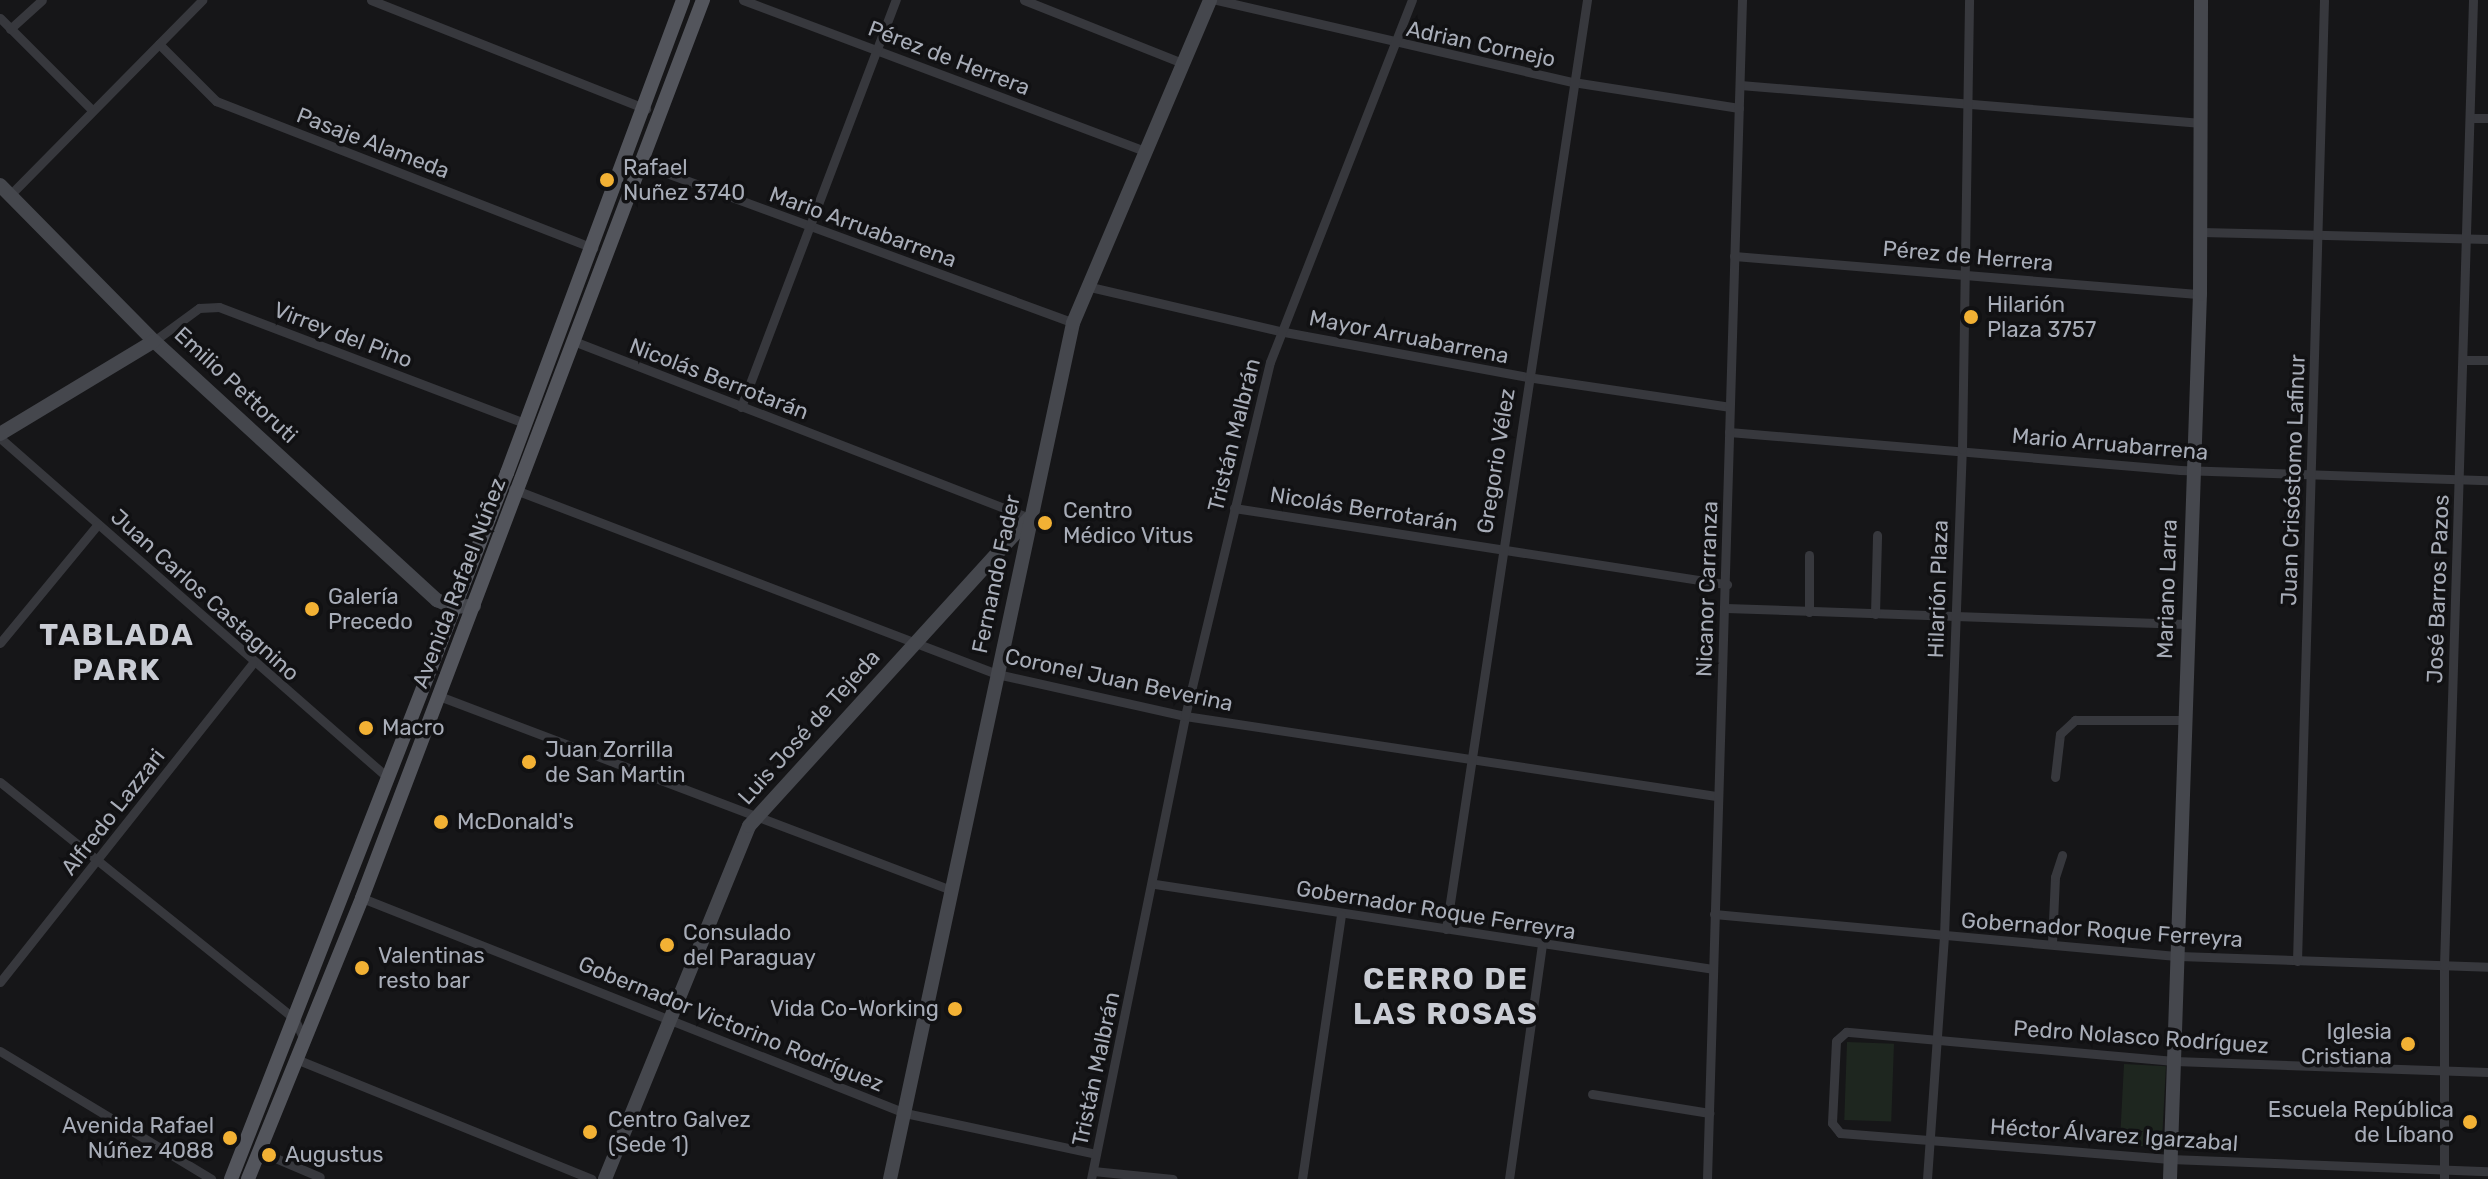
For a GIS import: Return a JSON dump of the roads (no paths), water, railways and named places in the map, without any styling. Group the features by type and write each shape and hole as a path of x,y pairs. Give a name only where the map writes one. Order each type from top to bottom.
{"main road":[{"name":"Avenida Rafael Núñez","path":"231,1179 452,607 507,473 646,109 683,0"},
{"name":"Avenida Rafael Núñez","path":"248,1179 362,898 576,342 703,0"},
{"name":"Fernando Fader","path":"890,1179 1073,323 1180,62 1210,0"},
{"name":"Mariano Larra","path":"2170,1179 2200,294 2201,0"},
{"name":"Emilio Pettoruti","path":"5,190 154,341 437,600 452,607"},
{"path":"0,436 154,341"},
{"name":"Luis José de Tejeda","path":"605,1179 755,818 1030,518"},
{"path":"452,607 474,606"}],"street":[{"path":"10,29 42,0"},
{"path":"5,190 92,110 202,0"},
{"path":"371,0 646,109"},
{"name":"Pérez de Herrera","path":"743,0 1143,150"},
{"path":"741,407 896,0"},
{"path":"1024,0 1180,62"},
{"name":"Adrian Cornejo","path":"1217,0 1396,45 1573,82 1739,108"},
{"name":"Tristán Malbrán","path":"1092,1175 1155,884 1185,716 1279,331 1412,0"},
{"name":"Gregorio Vélez","path":"1446,929 1469,758 1587,0"},
{"name":"Nicanor Carranza","path":"1707,1179 1742,0"},
{"name":"Hilarión Plaza","path":"1927,1179 1944,936 1962,449 1969,0"},
{"name":"Juan Crisóstomo Lafinur","path":"2297,961 2324,0"},
{"name":"José Barros Pazos","path":"2444,1175 2444,966 2473,0"},
{"path":"0,18 92,110"},
{"name":"Pasaje Alameda","path":"159,44 216,101 593,248"},
{"path":"1740,85 2201,123"},
{"path":"2471,118 2488,118"},
{"name":"Mario Arruabarrena","path":"642,164 1073,323"},
{"path":"2201,232 2488,239"},
{"name":"Pérez de Herrera","path":"1734,256 2200,294"},
{"name":"Mayor Arruabarrena","path":"1086,286 1279,331 1527,377 1729,407"},
{"name":"Virrey del Pino","path":"154,341 199,308 219,307 524,423"},
{"name":"Nicolás Berrotarán","path":"576,342 1030,518"},
{"path":"2463,360 2488,360"},
{"name":"Mario Arruabarrena","path":"1729,432 1962,449 2194,471 2488,480"},
{"name":"Juan Carlos Castagnino","path":"0,436 253,663 387,777"},
{"path":"507,473 517,494"},
{"name":"Coronel Juan Beverina","path":"517,494 997,674 1185,716 1716,796"},
{"name":"Nicolás Berrotarán","path":"1234,508 1727,584"},
{"path":"0,643 98,524"},
{"path":"1875,614 1877,535"},
{"path":"1809,555 1809,612"},
{"path":"1726,608 2187,624"},
{"name":"Alfredo Lazzari","path":"0,982 253,663"},
{"path":"439,696 951,890"},
{"path":"2055,777 2060,734 2075,720 2184,720"},
{"path":"0,782 294,1018 304,1039"},
{"path":"2052,943 2055,877 2062,855"},
{"name":"Gobernador Roque Ferreyra","path":"1155,884 1341,915 1713,969"},
{"name":"Gobernador Victorino Rodríguez","path":"362,898 905,1113 1096,1154"},
{"name":"Gobernador Roque Ferreyra","path":"1714,914 2179,956 2488,967"},
{"path":"1302,1179 1341,915"},
{"path":"1509,1179 1542,945"},
{"name":"Pedro Nolasco Rodríguez","path":"1835,1130 1840,1034 2174,1061 2488,1072"},
{"path":"0,1051 211,1179"},
{"path":"296,1059 592,1179"},
{"path":"1592,1094 1709,1113"},
{"name":"Héctor Álvarez Igarzabal","path":"1835,1130 2170,1159 2444,1175 2488,1171"},
{"path":"259,1151 320,1177"},
{"path":"1092,1175 1173,1179"}],"place":[{"name":"Rafael Nuñez 3740","path":"607,180"},
{"name":"Hilarión Plaza 3757","path":"1971,317"},
{"name":"Centro Médico Vitus","path":"1045,523"},
{"name":"Galería Precedo","path":"312,609"},
{"name":"Macro","path":"366,728"},
{"name":"Juan Zorrilla de San Martin","path":"529,762"},
{"name":"McDonald's","path":"441,822"},
{"name":"Consulado del Paraguay","path":"667,945"},
{"name":"Valentinas resto bar","path":"362,968"},
{"name":"Vida Co-Working","path":"955,1009"},
{"name":"Iglesia Cristiana","path":"2408,1044"},
{"name":"Escuela República de Líbano","path":"2470,1122"},
{"name":"Centro Galvez (Sede 1)","path":"590,1132"},
{"name":"Avenida Rafael Núñez 4088","path":"230,1138"},
{"name":"Augustus","path":"269,1155"}],"district":[{"name":"TABLADA PARK","path":"117,652"},
{"name":"CERRO DE LAS ROSAS","path":"1446,996"}]}
